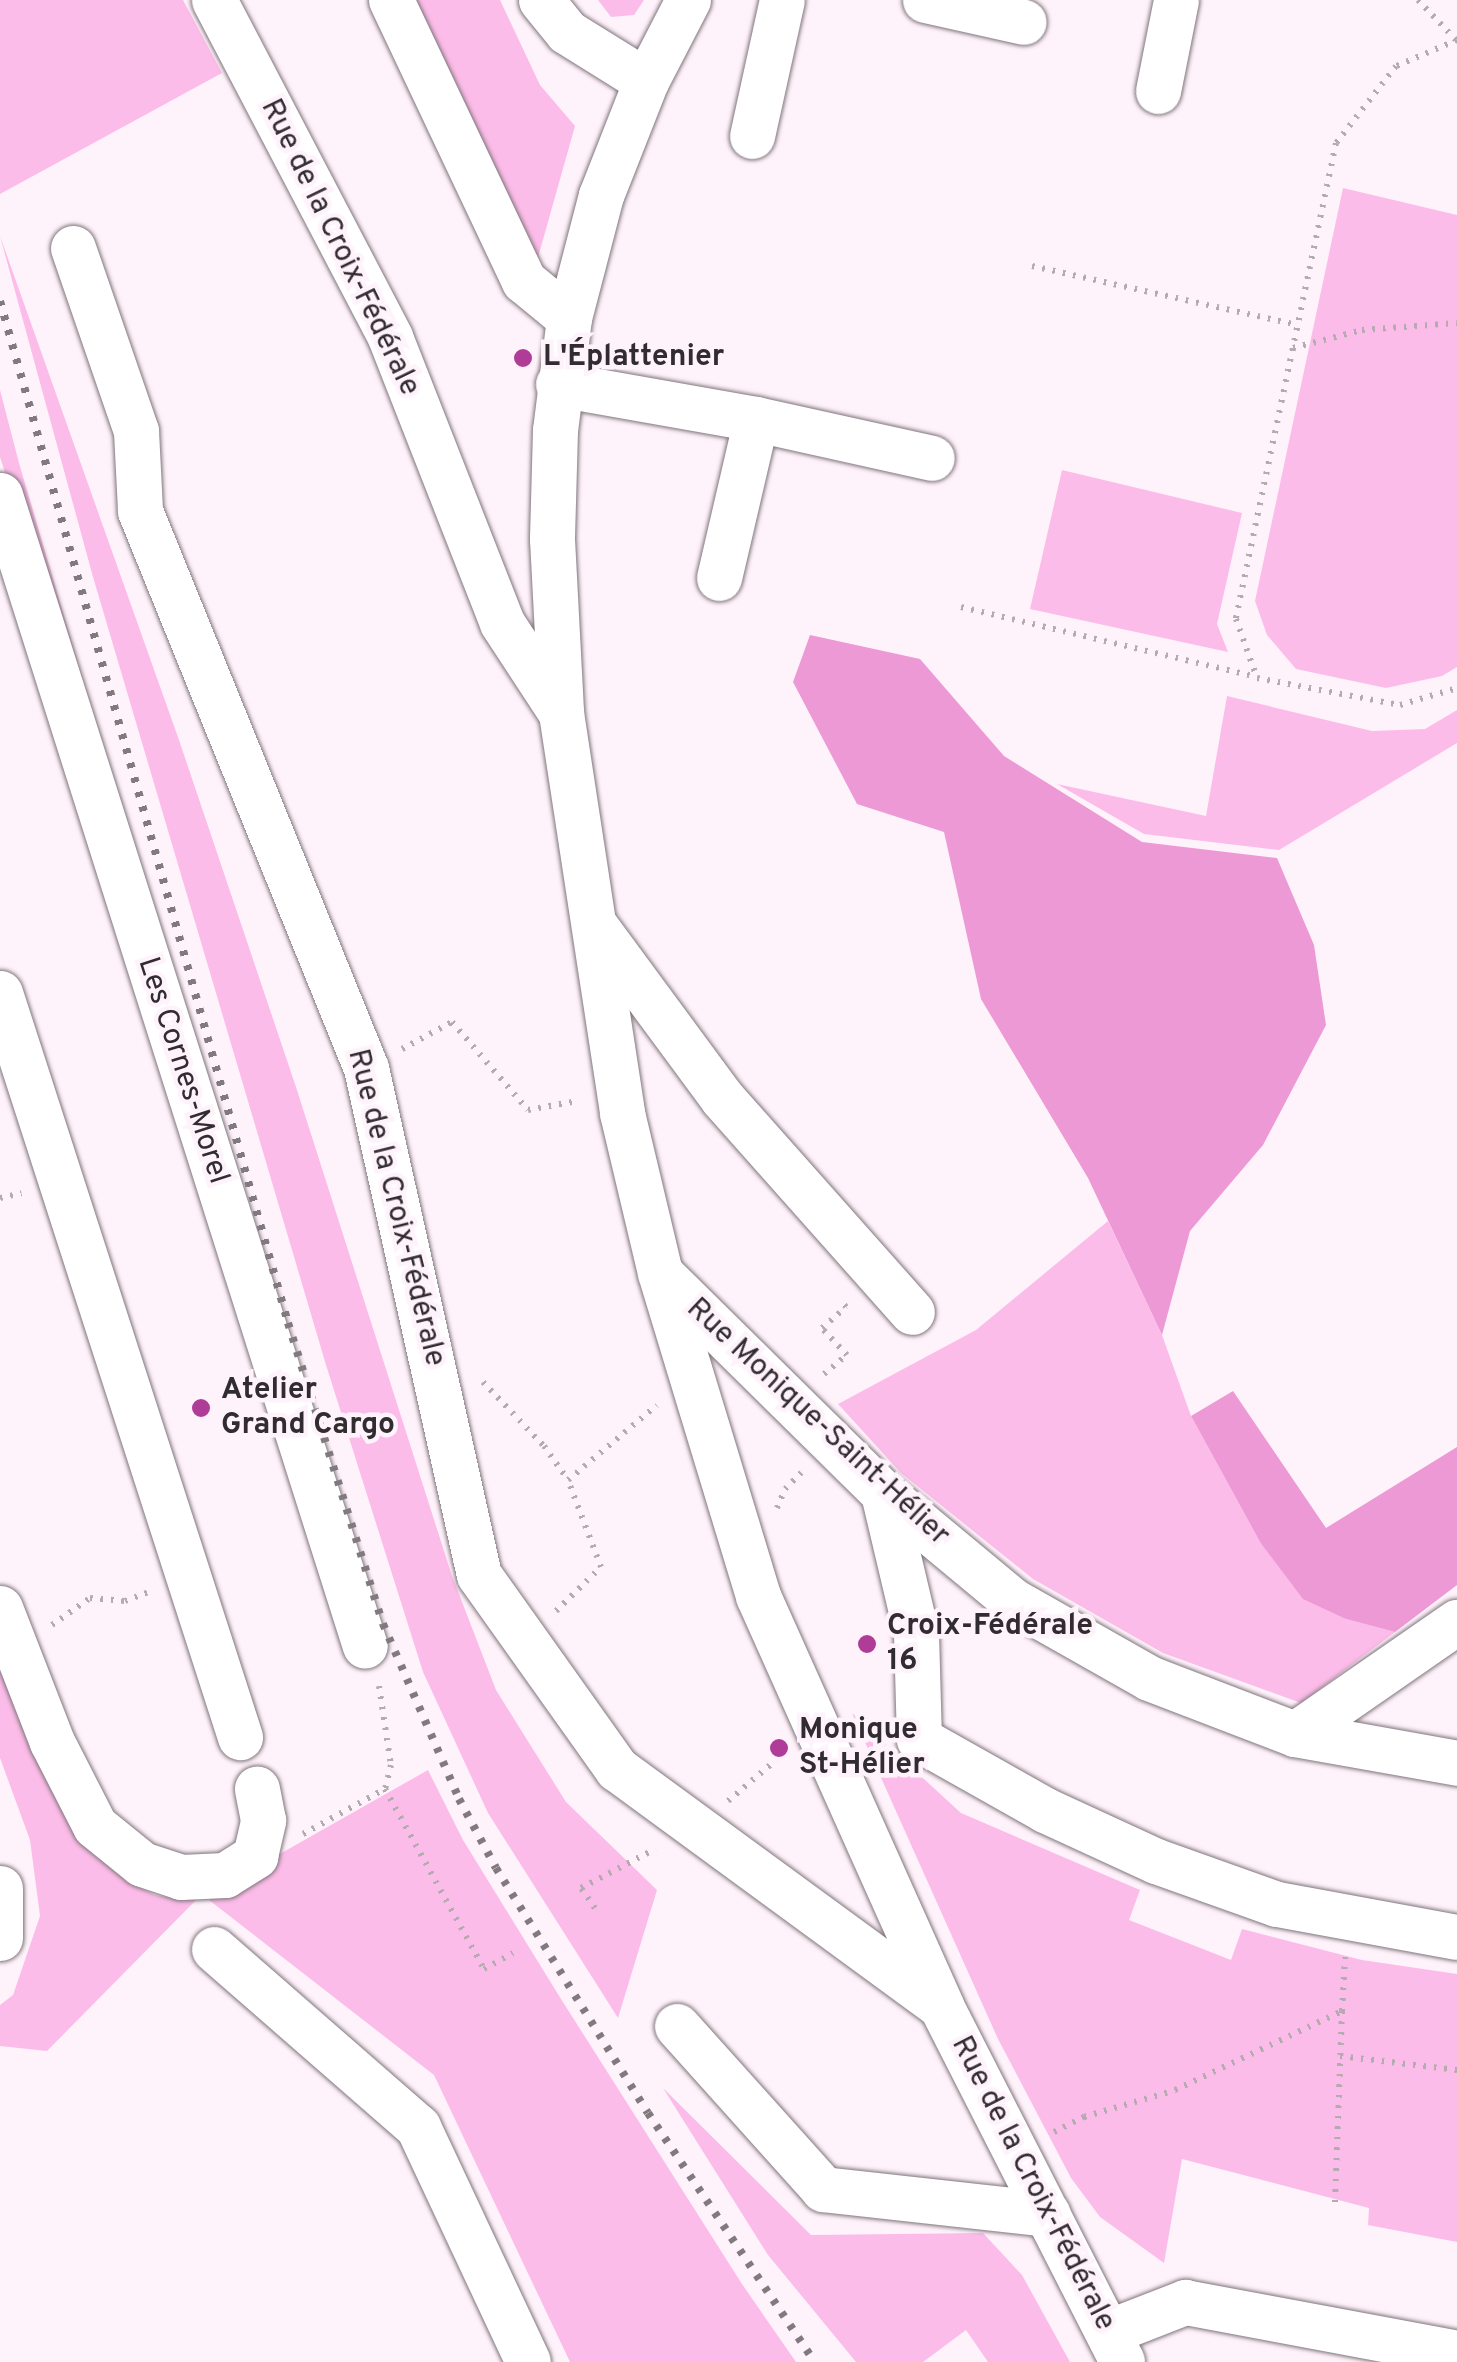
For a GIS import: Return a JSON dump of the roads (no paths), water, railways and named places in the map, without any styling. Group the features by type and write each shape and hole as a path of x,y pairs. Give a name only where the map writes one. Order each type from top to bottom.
{"street":[{"name":"Rue de la Croix-Fédérale","path":"214,0 390,337 502,623 561,713"},
{"path":"391,0 524,281 569,318"},
{"path":"541,0 567,32 646,81"},
{"name":"Rue de la Croix-Fédérale","path":"688,0 646,81 601,195 569,318 558,384 552,539 561,713 622,1114 660,1273 758,1596 941,2006 1115,2347"},
{"path":"752,136 782,0"},
{"path":"925,0 1024,22"},
{"path":"1158,91 1176,0"},
{"name":"Rue de la Croix-Fédérale","path":"73,248 136,431 140,511 366,1068 479,1575 617,1769 941,2006"},
{"path":"558,384 756,418 932,458"},
{"path":"720,578 756,418"},
{"name":"Les Cornes-Morel","path":"0,495 365,1646"},
{"path":"592,921 722,1098 912,1312"},
{"path":"0,993 240,1737"},
{"name":"Rue Monique-Saint-Hélier","path":"660,1273 883,1493 1013,1601 1149,1678 1295,1734 1457,1763"},
{"path":"883,1493 916,1633 919,1739 1045,1810 1156,1862 1277,1904 1457,1938"},
{"path":"0,1608 52,1742 95,1826 142,1864 181,1876 225,1875 255,1856 263,1820 256,1789"},
{"path":"1295,1734 1457,1622"},
{"path":"0,1888 0,1938"},
{"path":"214,1949 418,2128 528,2362"},
{"path":"677,2026 823,2189 1048,2214"},
{"path":"1115,2347 1185,2302 1457,2353"}],"railway":[{"path":"0,301 288,1323 383,1624 459,1799 496,1868 648,2113 815,2362"}],"place":[{"name":"L'Éplattenier","path":"523,358"},
{"name":"Atelier Grand Cargo","path":"201,1408"},
{"name":"Croix-Fédérale 16","path":"867,1644"},
{"name":"Monique St-Hélier","path":"779,1748"}]}
